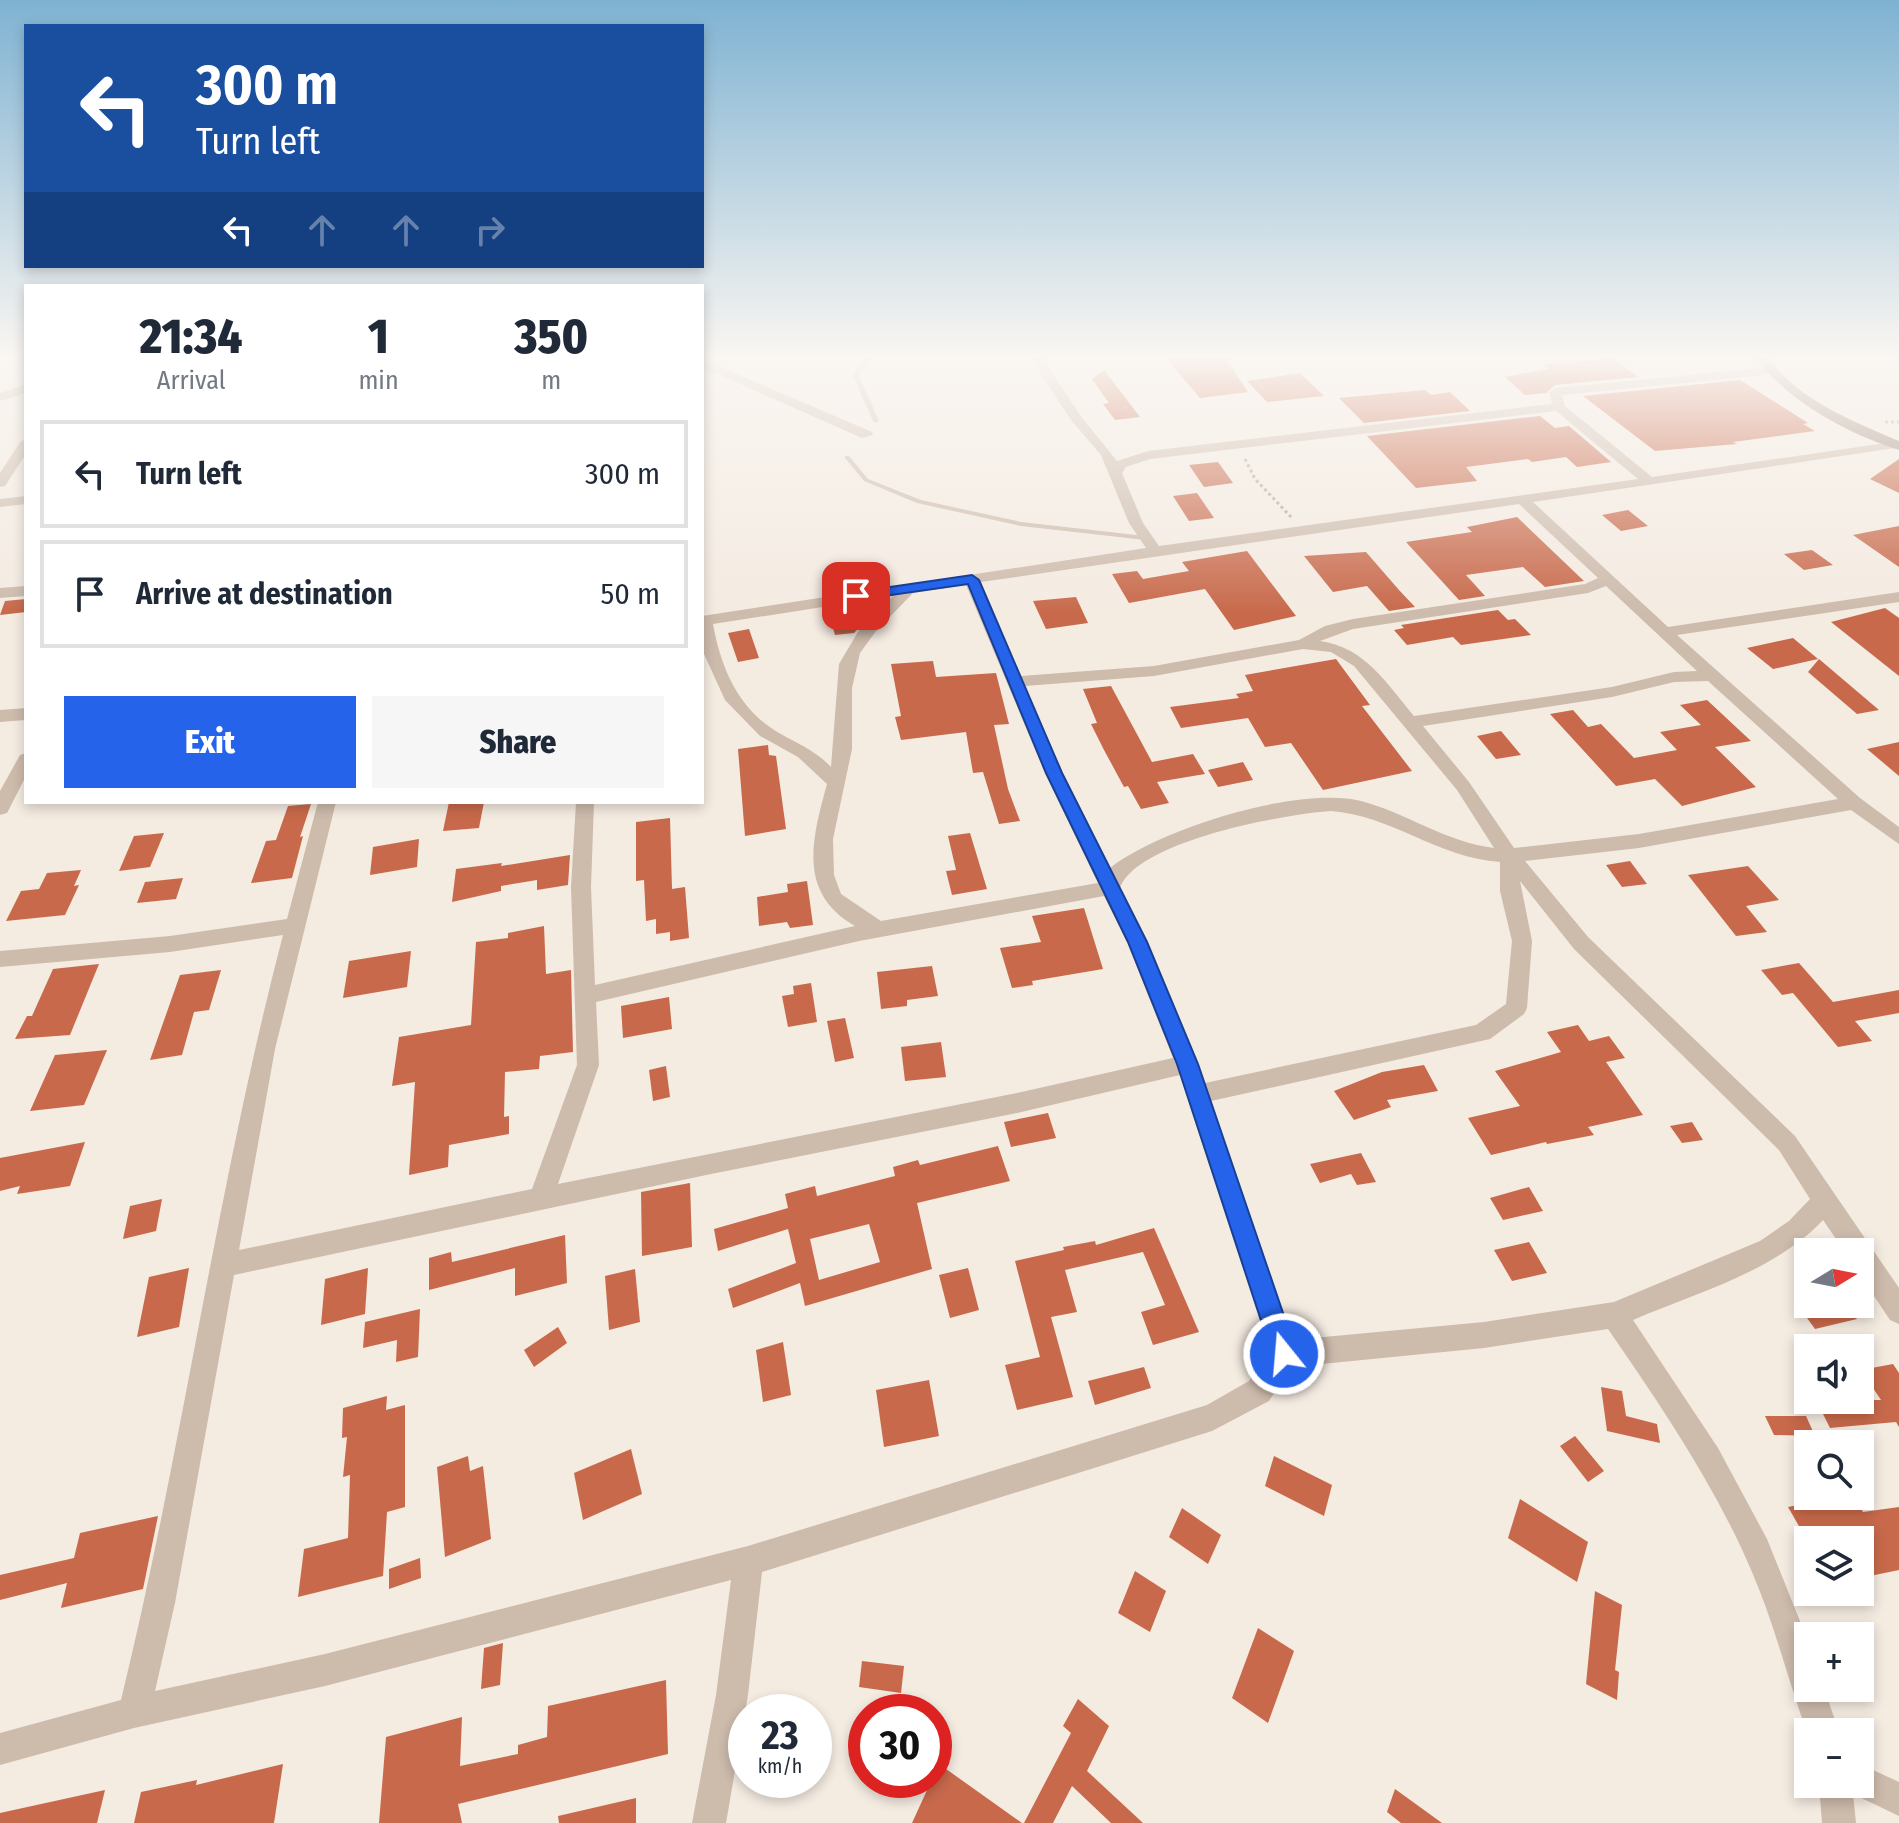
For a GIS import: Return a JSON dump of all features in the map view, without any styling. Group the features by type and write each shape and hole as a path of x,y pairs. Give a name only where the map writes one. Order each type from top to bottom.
{"street":[{"path":"1099,444 1116,471 1127,503 1145,538 1155,551"},
{"path":"1116,471 1121,464 1148,455 1243,444"},
{"path":"1603,444 1649,482"},
{"path":"836,783 798,748 765,732 735,701 718,677 711,658 706,616 1897,445"},
{"path":"0,483 24,447"},
{"path":"0,503 24,500"},
{"path":"1522,500 1854,803 1897,833"},
{"path":"972,580 1018,681 1054,773 1111,887 1187,1064 1284,1354"},
{"path":"1303,644 1331,629 1353,624 1588,588 1607,580"},
{"path":"878,929 835,901 829,891 823,844 843,750 842,692 847,666 853,650 909,588"},
{"path":"0,593 24,591"},
{"path":"1666,632 1899,597"},
{"path":"1018,681 1154,671 1303,644 1335,648 1360,662 1463,786 1509,855 1581,943 1787,1143 1850,1238"},
{"path":"1412,722 1612,692 1674,677 1712,676"},
{"path":"0,716 24,714"},
{"path":"0,808 24,763"},
{"path":"1111,887 1116,872 1146,853 1196,832 1247,817 1337,803 1360,806 1424,835 1486,855 1577,849 1854,803"},
{"path":"134,1712 160,1603 264,1049 327,804"},
{"path":"540,1200 588,1065 588,995 581,887 585,804"},
{"path":"1199,1094 1247,1081 1482,1033 1516,1008 1522,941 1510,891 1509,855"},
{"path":"588,995 878,929 1060,899 1111,887"},
{"path":"0,959 170,944 297,925"},
{"path":"225,1265 1017,1103 1187,1064"},
{"path":"1284,1354 1484,1335 1614,1315 1769,1250 1798,1229 1825,1201"},
{"path":"1874,1274 1899,1311"},
{"path":"1614,1315 1711,1462 1758,1550 1818,1718"},
{"path":"0,1749 134,1712 325,1670 748,1561 1212,1417 1259,1391 1284,1354"},
{"path":"709,1823 711,1786 729,1716 748,1561"},
{"path":"1874,1787 1899,1799"},
{"path":"1837,1798 1839,1823"}],"lane":[{"path":"847,457 866,480 919,502 1021,524 1145,538"}],"path":[{"path":"1251,444 1245,452 1245,461 1255,479 1291,517 1296,530"}],"building":[{"path":"1375,444 1590,444 1611,462 1577,467 1566,457 1466,467 1477,481 1416,488"},
{"path":"1646,444 1736,444 1655,451"},
{"path":"1899,459 1899,493 1870,479"},
{"path":"1218,462 1233,483 1204,487 1189,465"},
{"path":"1197,493 1214,518 1189,521 1173,496"},
{"path":"1628,510 1648,526 1621,531 1602,515"},
{"path":"1517,517 1584,581 1545,587 1523,567 1466,575 1485,596 1459,600 1406,542 1472,532 1467,527"},
{"path":"1899,526 1899,567 1853,535"},
{"path":"1812,550 1833,565 1804,570 1784,554"},
{"path":"1247,551 1296,616 1234,630 1205,589 1129,603 1112,574 1137,571 1143,579 1189,571 1182,562"},
{"path":"1366,552 1415,607 1389,611 1367,586 1333,592 1304,556"},
{"path":"1076,597 1088,623 1046,629 1033,601"},
{"path":"24,599 24,612 0,615 5,601"},
{"path":"1885,608 1899,618 1899,676 1831,622"},
{"path":"1498,610 1508,620 1515,619 1531,635 1461,645 1453,637 1407,645 1394,630 1404,628 1401,625"},
{"path":"861,614 864,622 854,633 835,635 830,618"},
{"path":"749,629 759,658 738,662 728,633"},
{"path":"1793,638 1818,659 1773,669 1747,648"},
{"path":"1336,659 1370,705 1362,706 1412,771 1323,790 1291,743 1265,747 1248,718 1181,728 1170,707 1239,698 1236,694 1253,691 1245,675"},
{"path":"1819,659 1879,710 1857,714 1808,672"},
{"path":"933,661 936,677 996,673 1009,724 994,725 1008,789 1020,821 999,824 983,772 973,773 966,732 901,740 895,717 901,716 891,664"},
{"path":"1111,686 1152,762 1193,754 1205,774 1157,782 1169,803 1141,809 1128,786 1124,787 1091,724 1097,723 1083,689"},
{"path":"1707,700 1751,741 1715,747 1756,787 1682,806 1655,779 1616,786 1550,714 1573,710 1588,727 1601,724 1634,758 1677,750 1660,732 1701,725 1680,705"},
{"path":"1501,731 1521,755 1496,759 1477,736"},
{"path":"1899,742 1899,776 1867,749"},
{"path":"768,745 769,755 776,756 786,829 745,836 738,749"},
{"path":"1243,762 1253,780 1218,787 1208,770"},
{"path":"311,804 300,837 303,836 292,878 251,883 266,841 276,840 288,806"},
{"path":"449,804 484,804 479,828 443,831"},
{"path":"670,818 672,889 685,887 689,938 670,941 670,932 656,934 656,919 646,921 644,880 636,881 636,822"},
{"path":"164,833 150,867 119,871 134,836"},
{"path":"970,833 987,889 952,895 946,871 956,870 948,836"},
{"path":"419,839 417,867 370,875 373,847"},
{"path":"570,855 568,885 537,890 537,880 501,886 501,891 452,902 456,869 502,863 501,866"},
{"path":"1630,861 1647,884 1622,887 1606,865"},
{"path":"1748,866 1779,900 1746,906 1767,932 1736,936 1688,875"},
{"path":"81,870 74,886 79,885 65,915 6,921 21,891 39,889 47,873"},
{"path":"183,878 176,899 137,903 145,882"},
{"path":"807,881 813,925 790,928 787,922 759,926 757,897 788,892 787,884"},
{"path":"1084,908 1103,969 1032,981 1033,985 1012,988 1000,948 1041,942 1032,916"},
{"path":"544,926 546,974 571,970 573,1052 540,1056 539,1069 505,1072 504,1117 509,1116 509,1134 449,1145 448,1167 409,1175 415,1082 392,1086 399,1037 471,1025 476,942 508,938 508,933"},
{"path":"411,951 407,987 343,998 349,961"},
{"path":"1799,963 1833,1002 1899,990 1899,1013 1855,1021 1872,1041 1838,1047 1793,993 1782,995 1761,970"},
{"path":"99,964 70,1035 15,1039 27,1016 32,1016 53,969"},
{"path":"932,966 938,996 907,1000 907,1006 881,1009 877,972"},
{"path":"221,970 209,1010 194,1012 182,1055 150,1060 180,975"},
{"path":"811,983 817,1022 788,1027 782,996 794,994 793,986"},
{"path":"669,997 672,1029 623,1038 621,1006"},
{"path":"845,1018 854,1058 835,1062 827,1021"},
{"path":"1578,1025 1589,1041 1609,1036 1625,1058 1606,1062 1643,1115 1588,1127 1594,1135 1491,1155 1468,1118 1520,1106 1495,1071 1561,1052 1547,1032"},
{"path":"941,1042 946,1077 905,1081 901,1047"},
{"path":"107,1050 84,1105 30,1111 55,1055"},
{"path":"1424,1065 1438,1091 1387,1100 1391,1107 1354,1120 1334,1091 1382,1072"},
{"path":"666,1066 670,1097 653,1101 649,1070"},
{"path":"1048,1113 1056,1138 1011,1147 1004,1122"},
{"path":"1692,1122 1703,1140 1682,1143 1670,1126"},
{"path":"85,1142 70,1186 17,1194 20,1186 0,1191 0,1158"},
{"path":"998,1146 1010,1181 917,1203 932,1269 805,1306 800,1283 733,1308 728,1289 796,1263 788,1229 718,1251 714,1229 788,1208 785,1194 815,1186 817,1196 895,1176 893,1167 918,1160 920,1165","holes":["869,1224 880,1262 819,1280 810,1239"]},
{"path":"1361,1153 1376,1182 1357,1185 1351,1174 1320,1183 1310,1164"},
{"path":"690,1183 692,1247 642,1256 641,1192"},
{"path":"1529,1187 1543,1211 1503,1220 1490,1198"},
{"path":"162,1199 156,1231 123,1239 130,1206"},
{"path":"1154,1228 1199,1332 1153,1345 1141,1312 1165,1305 1143,1252 1065,1270 1077,1312 1051,1317 1073,1397 1017,1410 1005,1365 1040,1357 1015,1261 1064,1250 1063,1247 1095,1241 1096,1245"},
{"path":"565,1235 567,1283 515,1296 515,1268 429,1290 429,1258 451,1252 452,1262"},
{"path":"1529,1242 1547,1273 1512,1281 1494,1250"},
{"path":"189,1268 179,1327 137,1337 149,1277"},
{"path":"368,1268 365,1314 321,1325 325,1279"},
{"path":"968,1268 979,1310 950,1318 939,1275"},
{"path":"635,1269 640,1322 609,1330 605,1276"},
{"path":"420,1309 418,1357 396,1362 397,1340 363,1348 365,1322"},
{"path":"1807,1318 1857,1319 1815,1329"},
{"path":"558,1327 567,1343 534,1367 524,1350"},
{"path":"783,1342 791,1395 763,1402 756,1350"},
{"path":"1893,1364 1899,1373 1899,1427 1896,1422 1830,1428 1823,1414 1874,1414 1874,1400 1881,1400 1874,1390 1874,1368"},
{"path":"1144,1367 1151,1388 1095,1405 1088,1381"},
{"path":"929,1380 939,1436 884,1447 876,1390"},
{"path":"1601,1387 1622,1391 1626,1416 1657,1424 1660,1443 1607,1431"},
{"path":"387,1396 386,1410 405,1405 405,1507 387,1512 383,1576 298,1597 304,1549 348,1538 350,1475 343,1477 347,1437 342,1438 343,1408"},
{"path":"1765,1416 1806,1416 1812,1430 1794,1430 1794,1435 1774,1435"},
{"path":"1575,1436 1604,1471 1588,1482 1560,1446"},
{"path":"631,1449 642,1494 583,1520 574,1473"},
{"path":"468,1456 470,1471 483,1466 491,1539 445,1557 437,1467"},
{"path":"1274,1456 1332,1485 1324,1516 1265,1486"},
{"path":"1520,1499 1588,1542 1577,1582 1508,1538"},
{"path":"1794,1506 1794,1510 1863,1512 1899,1507 1899,1570 1874,1575 1874,1526 1799,1526 1788,1507"},
{"path":"1182,1508 1221,1535 1208,1564 1169,1537"},
{"path":"158,1516 143,1589 61,1608 67,1583 0,1600 0,1575 74,1558 80,1533"},
{"path":"420,1558 421,1578 389,1589 389,1569"},
{"path":"1135,1571 1166,1591 1150,1632 1118,1613"},
{"path":"1595,1591 1622,1605 1615,1670 1619,1672 1617,1700 1586,1684"},
{"path":"1258,1628 1294,1651 1268,1723 1232,1698"},
{"path":"503,1643 500,1685 481,1689 484,1648"},
{"path":"862,1661 904,1666 901,1693 859,1687"},
{"path":"666,1680 668,1754 458,1804 462,1823 379,1823 386,1737 462,1717 460,1766 518,1754 518,1745 547,1737 548,1706"},
{"path":"1078,1699 1109,1726 1087,1771 1143,1823 1111,1823 1072,1786 1053,1823 1024,1823 1071,1733 1063,1726"},
{"path":"283,1764 274,1823 134,1823 141,1792 197,1780 196,1785"},
{"path":"952,1773 1022,1823 912,1823 923,1798 952,1798"},
{"path":"1395,1789 1442,1823 1401,1823 1387,1812"},
{"path":"105,1790 97,1823 0,1823 0,1813"},
{"path":"636,1798 636,1823 559,1823 558,1816"}],"route":[{"path":"856,596 972,580 1018,681 1054,773 1137,942 1187,1064 1210,1125 1284,1354"}]}
